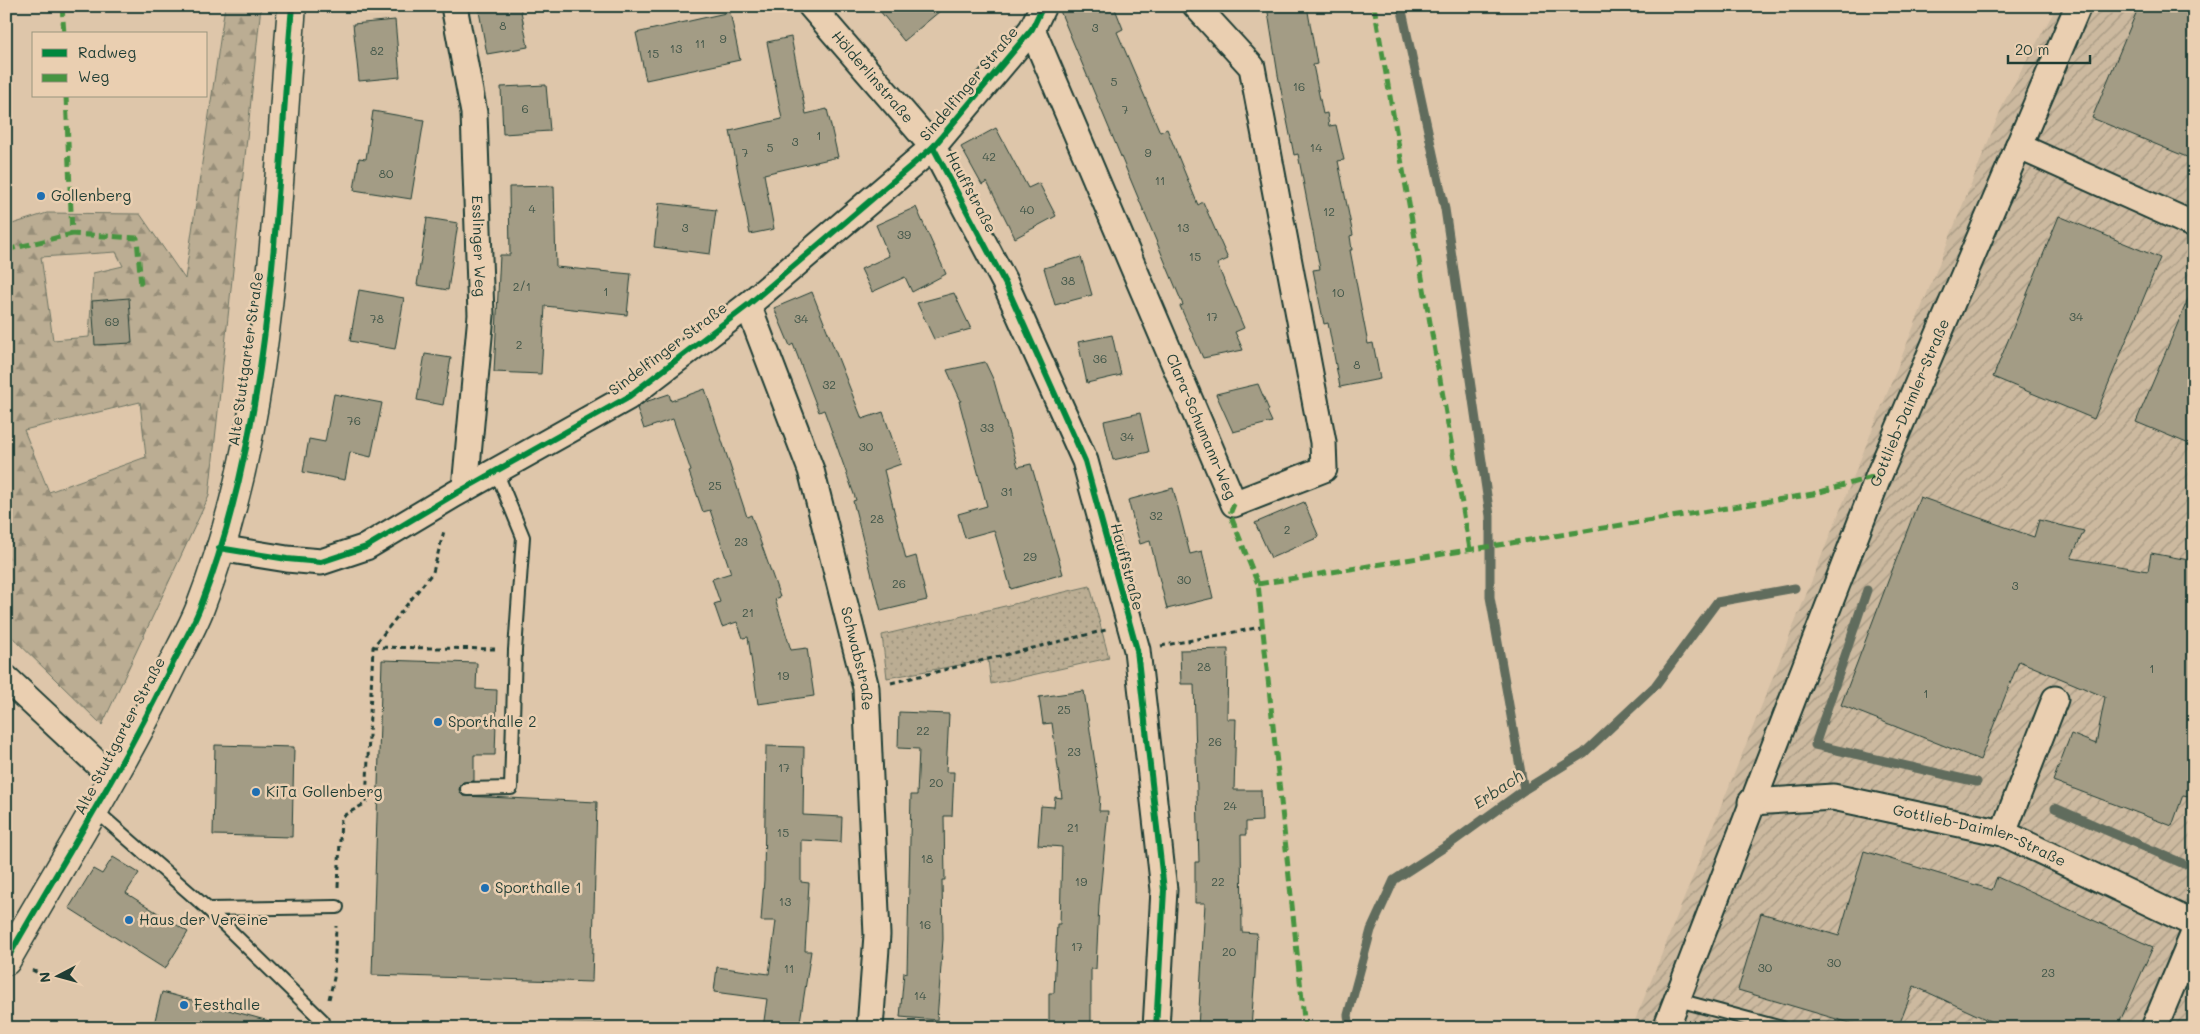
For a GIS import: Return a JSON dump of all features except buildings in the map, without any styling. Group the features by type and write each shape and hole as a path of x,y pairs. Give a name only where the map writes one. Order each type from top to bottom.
{"street":[{"name":"Alte Stuttgarter Straße","path":"6,961 95,810 155,700 200,609 219,548 248,437 262,358 273,263 292,6"},
{"name":"Esslinger Weg","path":"454,6 474,113 481,315 460,491"},
{"name":"Hölderlinstraße","path":"811,6 933,147"},
{"name":"Sindelfinger Straße","path":"219,548 287,560 321,562 366,548 460,491 628,397 748,305 933,147 1032,29 1043,6"},
{"name":"Clara-Schumann-Weg","path":"1032,29 1234,504 1324,469 1324,442 1252,67 1196,6"},
{"name":"Gottlieb-Daimler-Straße","path":"1666,1028 1751,802 1879,475 2078,6"},
{"path":"2018,146 2194,225"},
{"name":"Hauffstraße","path":"933,147 1005,284 1085,461 1137,650 1164,890 1156,1028"},
{"name":"Schwabstraße","path":"748,305 811,470 866,688 878,935 870,1028"},
{"path":"6,678 113,778"},
{"path":"2003,833 2056,699"},
{"name":"Gottlieb-Daimler-Straße","path":"1751,802 1833,797 2003,833 2194,924"},
{"path":"2154,1028 2194,933"}],"lane":[{"path":"467,789 511,788 515,650 523,538 496,471"},
{"path":"95,810 208,909 323,1025"},
{"path":"208,909 337,907"},
{"path":"1678,1000 1782,1028"}],"path":[{"path":"323,1025 334,978 341,817 366,803 373,647 433,572 460,491"},
{"path":"866,688 1111,629 1137,650 1262,627"},
{"path":"373,647 515,650"}],"shaded area":[{"path":"2057,6 2194,6 2194,1028 1632,1028 2004,102"}],"green space":[{"path":"225,6 261,6 209,496 102,725 6,631 6,226 47,213 140,214 185,279","holes":["116,252 123,266 93,273 89,337 53,340 41,257","140,402 146,457 49,492 24,430"]},
{"path":"1090,586 1109,658 991,684 988,660 887,678 882,635"},
{"path":"557,1022 623,1024 623,1028 556,1028"}],"waterway":[{"path":"1401,6 1445,209 1490,516 1490,597 1524,790"},
{"name":"Erbach","path":"1350,1028 1348,1015 1371,930 1394,880 1451,843 1524,790 1584,753 1655,686 1717,602 1795,588"},
{"path":"1867,590 1815,745 1977,782"},
{"path":"2055,808 2184,864"}],"marked path":[{"path":"62,6 64,32"},
{"path":"1374,6 1470,549"},
{"path":"66,98 72,234 137,238 141,286"},
{"path":"6,250 72,234"},
{"path":"1258,584 1813,494 1879,475"},
{"path":"1234,504 1230,514 1258,584 1305,1028"}],"cycle path":[{"path":"6,961 148,713 200,608 225,536 243,462 257,387 267,311 275,235 292,6"},
{"path":"219,548 287,559 321,562 366,547 455,494 628,397 748,305 933,147 1032,29 1043,6"},
{"path":"933,147 1005,283 1085,461 1137,650 1164,890 1156,1028"}],"place":[{"name":"Gollenberg","path":"41,196"},
{"name":"Sporthalle 2","path":"438,722"},
{"name":"KiTa Gollenberg","path":"256,792"},
{"name":"Sporthalle 1","path":"485,888"},
{"name":"Haus der Vereine","path":"129,920"},
{"name":"Festhalle","path":"184,1005"}]}
